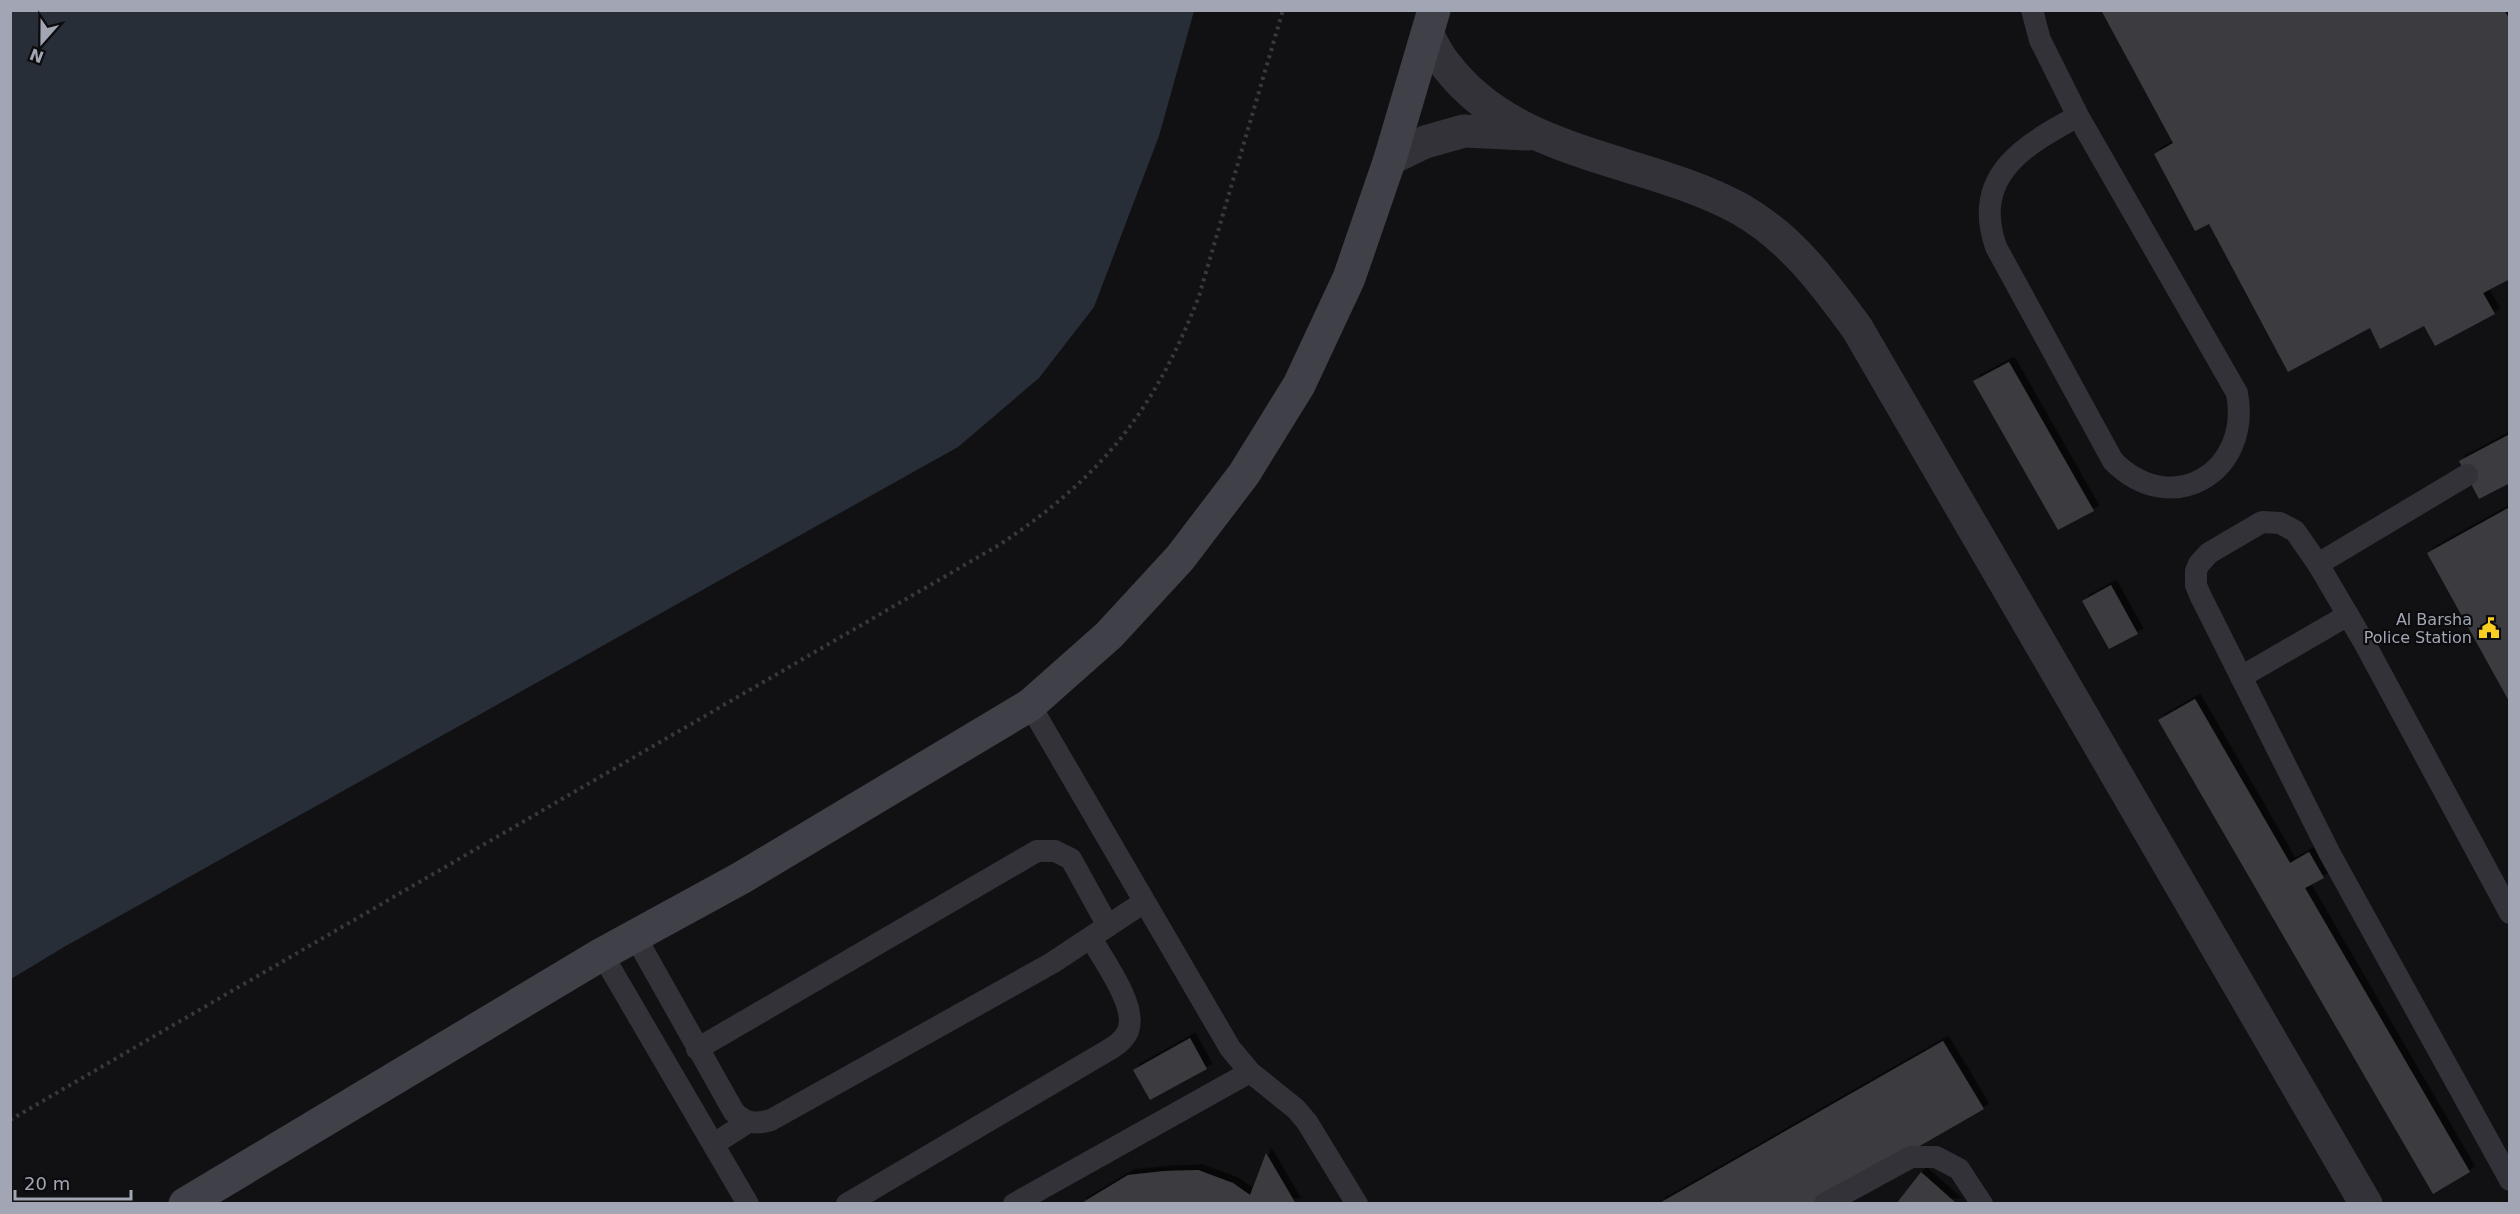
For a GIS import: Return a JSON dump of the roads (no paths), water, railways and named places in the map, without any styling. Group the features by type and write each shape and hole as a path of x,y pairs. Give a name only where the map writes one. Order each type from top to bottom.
{"street":[{"path":"1430,22 1446,66 1473,95 1506,118 1539,136 1681,184 1740,210 1787,243 1820,277 1857,328 2366,1203"},
{"path":"185,1203 602,954 741,878 1030,705 1109,635 1180,558 1244,474 1299,385 1349,278 1390,159 1430,22"},
{"path":"1390,159 1425,141 1464,131 1539,136"}],"lane":[{"path":"2032,10 2040,40 2078,116 2237,393 2241,415 2239,429 2229,454 2211,474 2187,485 2173,487 2146,484 2122,471 2113,461 1996,247 1992,234 1989,221 1993,194 2007,165 2033,141 2078,116"},
{"path":"2318,564 2466,475"},
{"path":"2510,913 2348,615 2318,564 2295,531 2288,526 2271,521 2254,525 2209,553 2199,564 2195,578 2200,595 2331,854 2510,1180"},
{"path":"2241,678 2348,615"},
{"path":"1030,705 1230,1048 1250,1072 1307,1122 1357,1203"},
{"path":"698,1049 1037,851 1055,851 1071,859 1130,1011 1128,1031 1121,1040 1090,1061 847,1203"},
{"path":"636,936 734,1112 748,1122 760,1124 771,1120 1052,963 1144,902"},
{"path":"602,954 748,1203"},
{"path":"1014,1203 1250,1072"},
{"path":"714,1144 748,1122"},
{"path":"1825,1203 1911,1156 1936,1157 1959,1168 1982,1203"}],"place":[{"name":"Al Barsha Police Station","path":"2489,628"}]}
